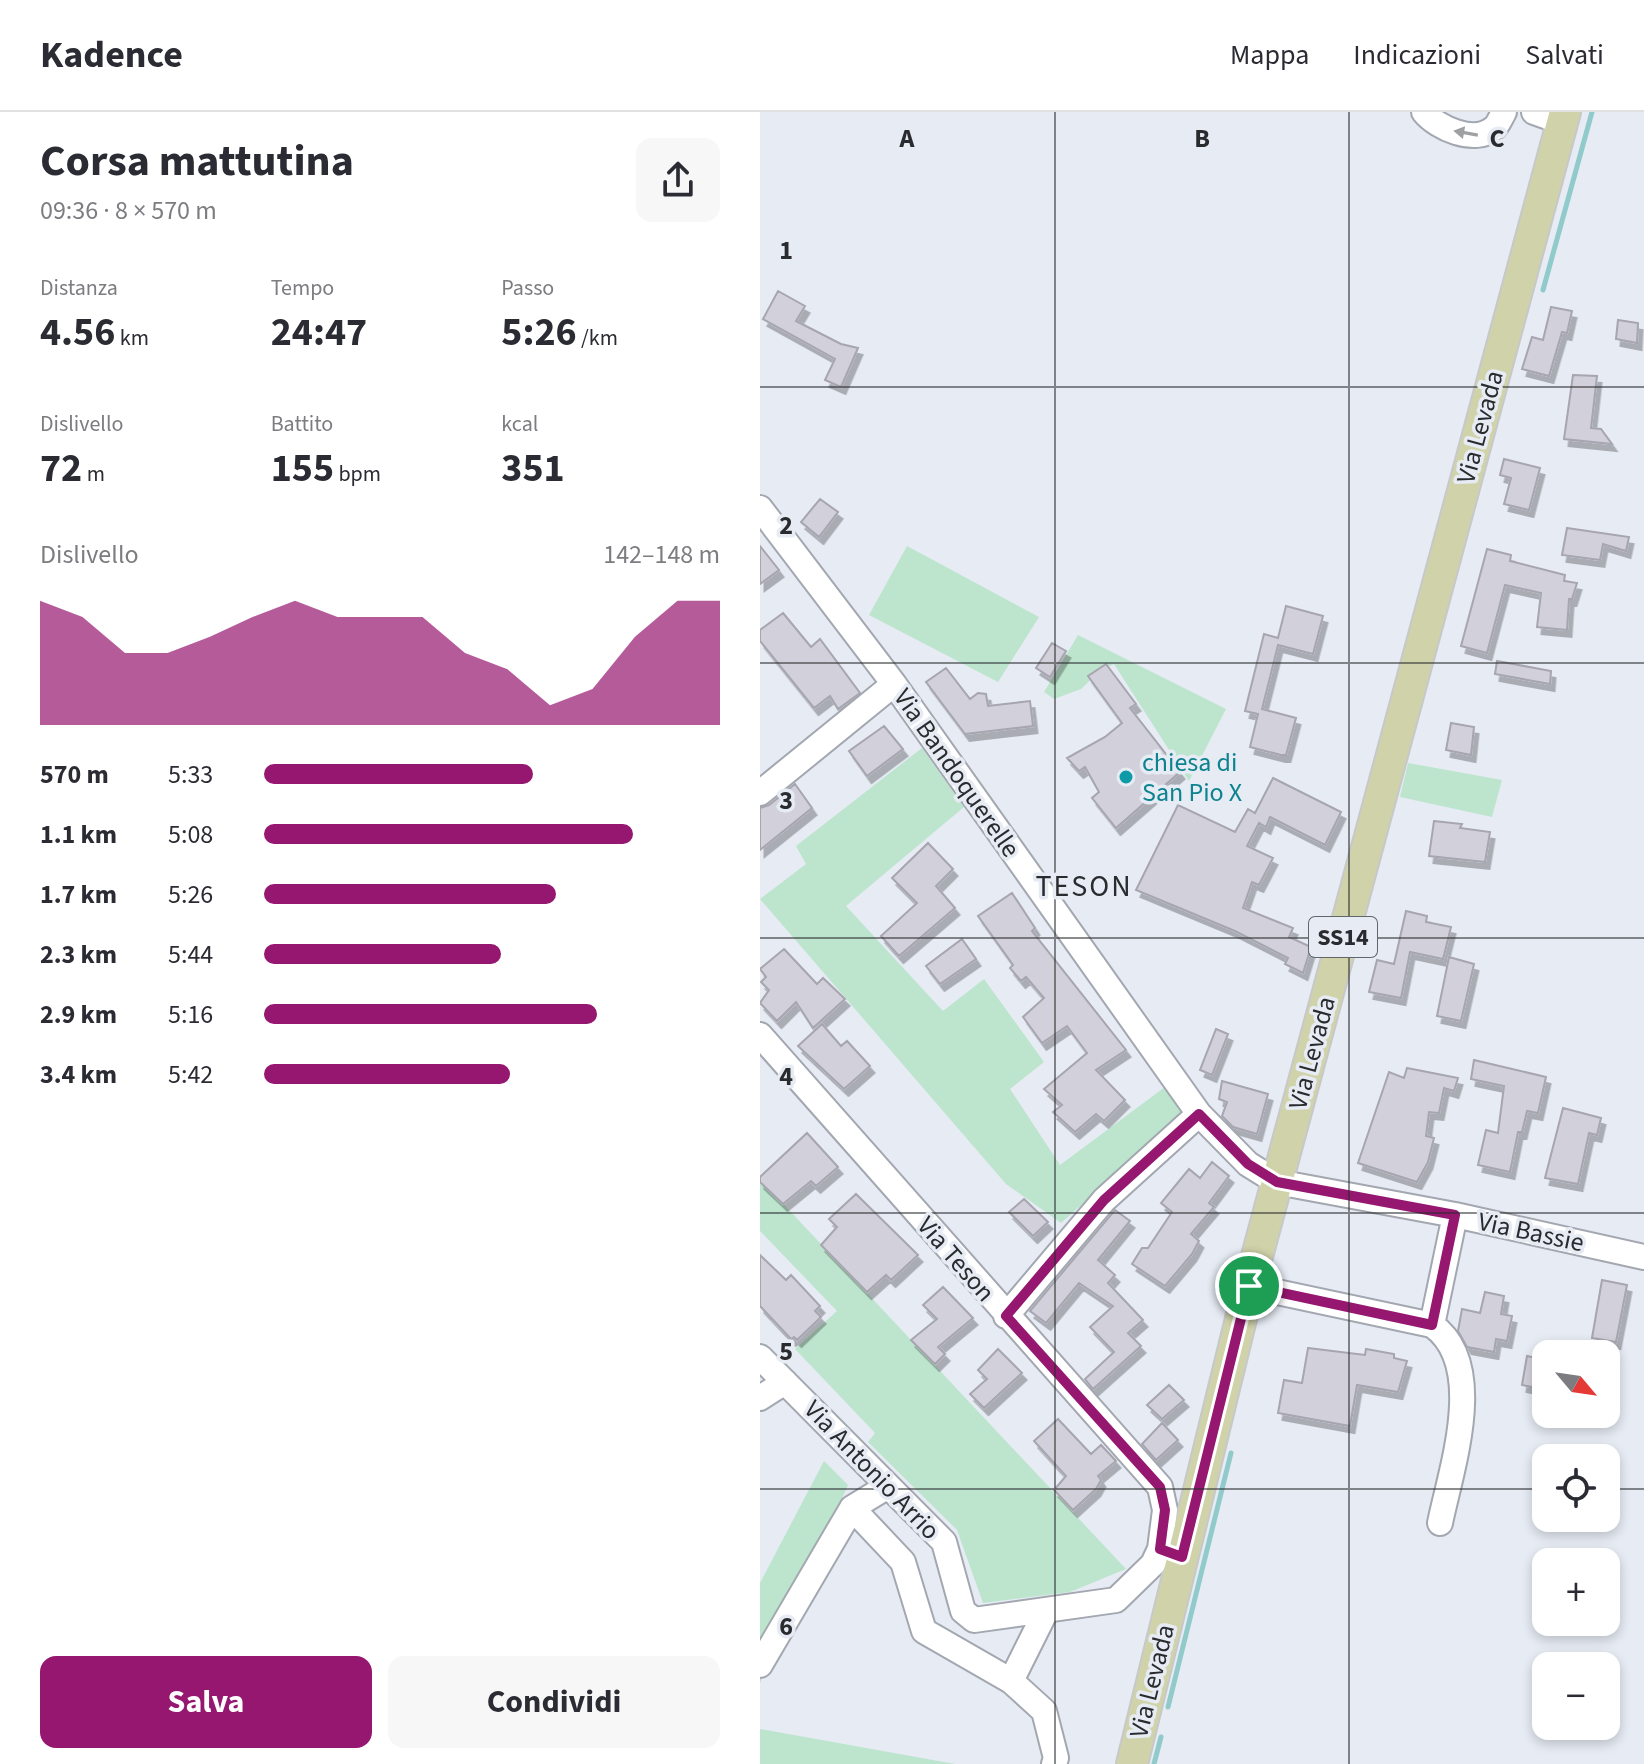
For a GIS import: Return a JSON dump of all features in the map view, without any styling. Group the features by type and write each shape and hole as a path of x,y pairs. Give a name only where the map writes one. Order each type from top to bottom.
{"main road":[{"name":"Via Levada","path":"1132,1764 1171,1553 1277,1182 1553,115"}],"street":[{"path":"1424,112 1454,131 1481,135 1494,128 1504,112"},
{"name":"Via Bandoquerelle","path":"760,508 894,684 1199,1114 1248,1164 1277,1182"},
{"path":"760,793 894,684"},
{"name":"Via Teson","path":"760,1035 1160,1487 1171,1553"},
{"path":"1006,1316 1104,1200 1199,1114"},
{"name":"Via Bassie","path":"1277,1182 1455,1215 1644,1257"},
{"path":"1432,1325 1455,1215"},
{"path":"1249,1286 1432,1325 1458,1357 1463,1406 1440,1523"},
{"name":"Via Antonio Arrio","path":"760,1357 944,1542 963,1611 974,1620 1116,1600 1153,1564 1171,1553"},
{"path":"760,1398 785,1382"},
{"path":"760,1665 852,1508 888,1486"},
{"path":"852,1508 903,1562 924,1631 1011,1681 1044,1711 1056,1758 1054,1764"},
{"path":"1011,1681 1046,1611"}],"green space":[{"path":"907,546 1039,617 998,682 869,615"},
{"path":"1078,635 1226,709 1189,781 1114,664 1101,670 1081,689 1054,699 1044,692"},
{"path":"922,748 964,807 846,906 943,1011 984,979 1044,1062 1010,1089 1060,1165 1165,1087 1184,1114 1061,1223 1006,1184 760,899 806,864 796,846"},
{"path":"1408,763 1502,780 1492,817 1400,797"},
{"path":"760,1179 1126,1569 1070,1592 983,1603 957,1530 868,1442 875,1433 795,1349 837,1311 760,1231"},
{"path":"824,1461 848,1485 760,1683 760,1583"},
{"path":"760,1729 955,1764 760,1764"}],"building":[{"path":"778,291 805,306 796,321 841,344 858,348 841,387 825,380 835,359 763,319"},
{"path":"1551,307 1572,311 1567,333 1562,332 1549,376 1522,369 1532,337 1543,340"},
{"path":"1618,320 1638,323 1637,343 1616,339"},
{"path":"1573,375 1597,376 1591,428 1601,429 1612,444 1564,439"},
{"path":"1504,459 1540,468 1529,510 1504,504 1511,478 1500,475"},
{"path":"820,499 838,512 819,537 801,522"},
{"path":"1567,528 1629,537 1626,551 1603,544 1600,560 1562,555"},
{"path":"760,546 779,570 760,584"},
{"path":"1487,549 1511,555 1510,561 1565,575 1564,581 1577,583 1572,599 1569,599 1567,630 1537,627 1541,593 1505,585 1487,653 1461,646"},
{"path":"1286,606 1323,616 1313,654 1278,645 1262,709 1296,718 1286,755 1281,755 1250,747 1258,714 1245,711 1264,634 1278,638"},
{"path":"783,613 811,647 820,639 860,693 838,709 830,696 814,708 760,641 760,630"},
{"path":"1052,643 1066,651 1050,677 1036,668"},
{"path":"1497,661 1551,671 1550,684 1495,674"},
{"name":"chiesa di San Pio X","path":"1106,664 1136,704 1130,708 1180,772 1116,828 1092,798 1099,792 1085,767 1079,771 1067,758 1105,737 1122,723 1088,676"},
{"path":"946,668 970,699 978,693 986,694 988,706 1030,701 1033,726 965,734 926,682"},
{"path":"1451,723 1474,727 1471,755 1446,750"},
{"path":"884,726 903,749 867,776 849,751"},
{"path":"1273,778 1341,812 1325,845 1270,817 1266,827 1259,823 1247,846 1273,858 1259,885 1252,882 1243,908 1293,928 1289,937 1311,947 1303,973 1285,964 1288,958 1235,931 1136,890 1178,805 1235,832 1248,809 1255,813"},
{"path":"795,784 812,808 760,850 760,808 769,805"},
{"path":"1434,821 1462,824 1460,828 1490,832 1485,862 1429,856"},
{"path":"928,843 953,869 936,886 955,908 899,956 881,936 917,903 892,878"},
{"path":"1012,893 1035,928 1032,931 1126,1050 1096,1070 1125,1100 1104,1121 1096,1114 1075,1132 1053,1112 1062,1105 1044,1089 1087,1053 1067,1026 1042,1043 1023,1017 1044,998 1026,977 1021,981 1010,968 1013,965 978,916"},
{"path":"1406,911 1427,916 1426,922 1451,927 1443,959 1410,952 1401,998 1369,992 1377,960 1394,964"},
{"path":"962,939 976,959 940,984 926,966"},
{"path":"784,949 817,984 823,978 845,999 813,1028 796,1002 777,1021 760,1003 769,990 761,982 766,977 760,969"},
{"path":"1449,957 1474,964 1461,1021 1437,1016"},
{"path":"822,1024 841,1046 847,1041 870,1066 844,1089 798,1046"},
{"path":"1216,1029 1228,1034 1212,1075 1200,1070"},
{"path":"1474,1060 1546,1077 1538,1113 1527,1111 1522,1132 1518,1132 1510,1172 1478,1165 1486,1130 1498,1133 1504,1086 1471,1079"},
{"path":"1407,1068 1458,1078 1454,1091 1444,1088 1439,1113 1429,1112 1426,1136 1434,1138 1428,1162 1417,1182 1358,1163 1389,1072 1404,1078"},
{"path":"1222,1081 1268,1094 1257,1134 1233,1127 1222,1116 1227,1102 1219,1099"},
{"path":"1563,1108 1601,1118 1597,1135 1589,1133 1578,1184 1545,1178"},
{"path":"807,1133 838,1167 816,1186 811,1181 783,1204 760,1182 760,1177"},
{"path":"1212,1162 1229,1176 1209,1203 1214,1207 1191,1234 1199,1241 1192,1254 1165,1286 1132,1264 1142,1248 1148,1248 1172,1212 1161,1203 1189,1169 1200,1178"},
{"path":"856,1194 918,1255 891,1280 886,1275 867,1292 821,1245 837,1227 829,1219"},
{"path":"1024,1199 1048,1222 1033,1236 1009,1212"},
{"path":"1115,1210 1130,1221 1098,1260 1115,1275 1108,1283 1143,1320 1128,1333 1141,1346 1093,1389 1085,1379 1114,1352 1090,1327 1113,1306 1079,1283 1046,1323 1030,1311"},
{"path":"760,1255 786,1280 791,1275 820,1306 815,1311 821,1317 797,1340 794,1337 791,1339 760,1306"},
{"path":"1602,1280 1627,1285 1616,1340 1592,1338"},
{"path":"943,1287 973,1318 938,1347 945,1354 935,1364 911,1340 937,1319 923,1305"},
{"path":"1485,1292 1504,1296 1501,1314 1512,1316 1507,1341 1496,1339 1494,1352 1467,1347 1458,1331 1462,1309 1480,1313"},
{"path":"1308,1348 1365,1355 1366,1349 1394,1354 1394,1358 1407,1361 1398,1392 1357,1385 1350,1426 1278,1413 1284,1380 1302,1383"},
{"path":"998,1349 1022,1373 984,1408 970,1394 987,1379 978,1370"},
{"path":"1527,1356 1532,1357 1532,1387 1522,1385"},
{"path":"1169,1385 1184,1400 1162,1419 1147,1405"},
{"path":"1058,1419 1091,1454 1101,1445 1116,1461 1098,1476 1101,1480 1096,1489 1073,1510 1054,1490 1066,1476 1034,1441"},
{"path":"1162,1423 1178,1440 1156,1460 1142,1444"}],"waterway":[{"path":"1543,290 1592,112"},
{"path":"1168,1707 1231,1453"},
{"path":"1154,1764 1161,1737"}],"place":[{"name":"chiesa di San Pio X","path":"1126,777"}],"district":[{"name":"TESON","path":"1084,886"}],"route":[{"path":"1199,1114 1248,1164 1277,1182 1455,1215 1432,1325 1249,1286 1241,1318 1182,1557 1160,1549 1165,1510 1160,1487 1006,1316 1104,1200 1199,1114"}]}
